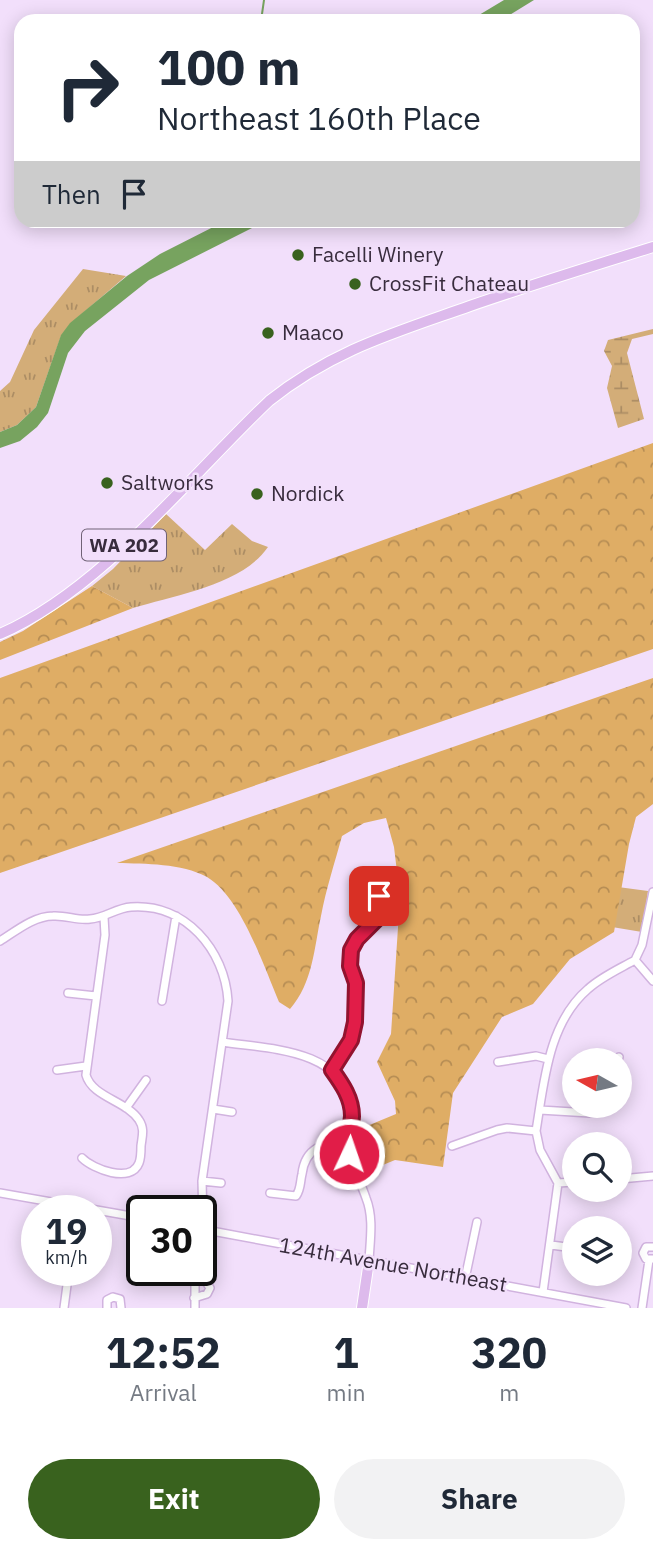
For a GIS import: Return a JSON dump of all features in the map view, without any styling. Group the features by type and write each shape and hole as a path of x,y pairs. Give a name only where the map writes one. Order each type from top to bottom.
{"main road":[{"name":"WA 202","path":"0,634 32,617 89,578 269,401 325,362 412,326 653,247"},
{"path":"362,1308 369,1261"}],"street":[{"path":"543,1292 558,1183 540,1150 536,1130 548,1059 565,1020 586,990 635,960 642,945 653,892"},
{"path":"332,1070 351,1040 355,1022 356,983 350,966 351,950 357,939 379,917 379,896"},
{"path":"0,941 43,917 88,920 104,917 118,909 149,907 176,916 192,926 217,957 224,974 228,1001 202,1195"},
{"path":"162,1001 176,916"},
{"path":"82,1158 92,1168 121,1174 132,1171 139,1162 143,1130 141,1122 90,1083 86,1074 105,935 104,917"},
{"path":"635,960 653,981"},
{"path":"68,993 96,996"},
{"path":"222,1042 299,1054 320,1062 332,1070 341,1082 351,1103 352,1116 347,1143 370,1214 369,1261"},
{"path":"498,1062 536,1056 548,1059"},
{"path":"57,1070 86,1066"},
{"path":"126,1108 146,1080"},
{"path":"213,1109 232,1112"},
{"path":"540,1110 562,1111"},
{"path":"452,1146 497,1130 536,1130"},
{"path":"270,1192 296,1195 303,1165 312,1150 327,1142 347,1143"},
{"path":"632,1177 653,1176"},
{"path":"202,1181 221,1183"},
{"path":"558,1183 562,1183"},
{"path":"0,1193 21,1197"},
{"path":"465,1279 477,1223"},
{"name":"124th Avenue Northeast","path":"217,1233 626,1308"},
{"path":"551,1245 562,1246"},
{"path":"642,1308 651,1259 644,1257 643,1251 648,1246 653,1247"},
{"path":"64,1308 67,1286"},
{"path":"194,1286 195,1308"},
{"path":"194,1298 207,1294 209,1286"},
{"path":"107,1308 107,1300 113,1297 120,1300 121,1308"}],"green space":[{"path":"83,269 126,276 70,324 61,336 36,407 17,425 0,432 0,391 10,382 34,330"},
{"path":"653,329 653,334 632,339 627,353 644,419 618,428 607,388 612,366 604,351 608,340"},
{"path":"653,443 653,649 0,873 0,678"},
{"path":"166,514 205,550 232,524 252,541 268,547 242,571 225,580 133,608 92,586 113,569"},
{"path":"92,586 133,608 0,660 0,642 23,631"},
{"path":"653,678 653,804 636,817 614,932 570,959 533,1004 502,1017 453,1093 443,1167 395,1160 361,1174 352,1148 355,1131 396,1114 395,1101 377,1062 391,1034 400,897 394,847 386,818 364,823 342,836 325,896 308,977 290,1009 279,1002 241,916 219,887 207,877 186,869 117,863"},
{"path":"618,887 648,891 642,932 612,927"}],"shaded area":[{"path":"504,0 534,0 511,14 481,14"},
{"path":"211,228 252,228 149,280 85,331 68,353 48,413 37,427 20,441 0,448 0,432 17,425 36,407 61,335 70,323 127,276 160,254"}],"waterway":[{"path":"262,14 264,0"}],"place":[{"name":"Facelli Winery","path":"298,255"},
{"name":"CrossFit Chateau","path":"355,284"},
{"name":"Maaco","path":"268,333"},
{"name":"Saltworks","path":"107,483"},
{"name":"Nordick","path":"257,494"}],"route":[{"path":"349,1154 347,1143 352,1116 351,1103 332,1070 351,1040 355,1022 356,983 350,966 351,950 362,933 379,917 379,896"}]}
